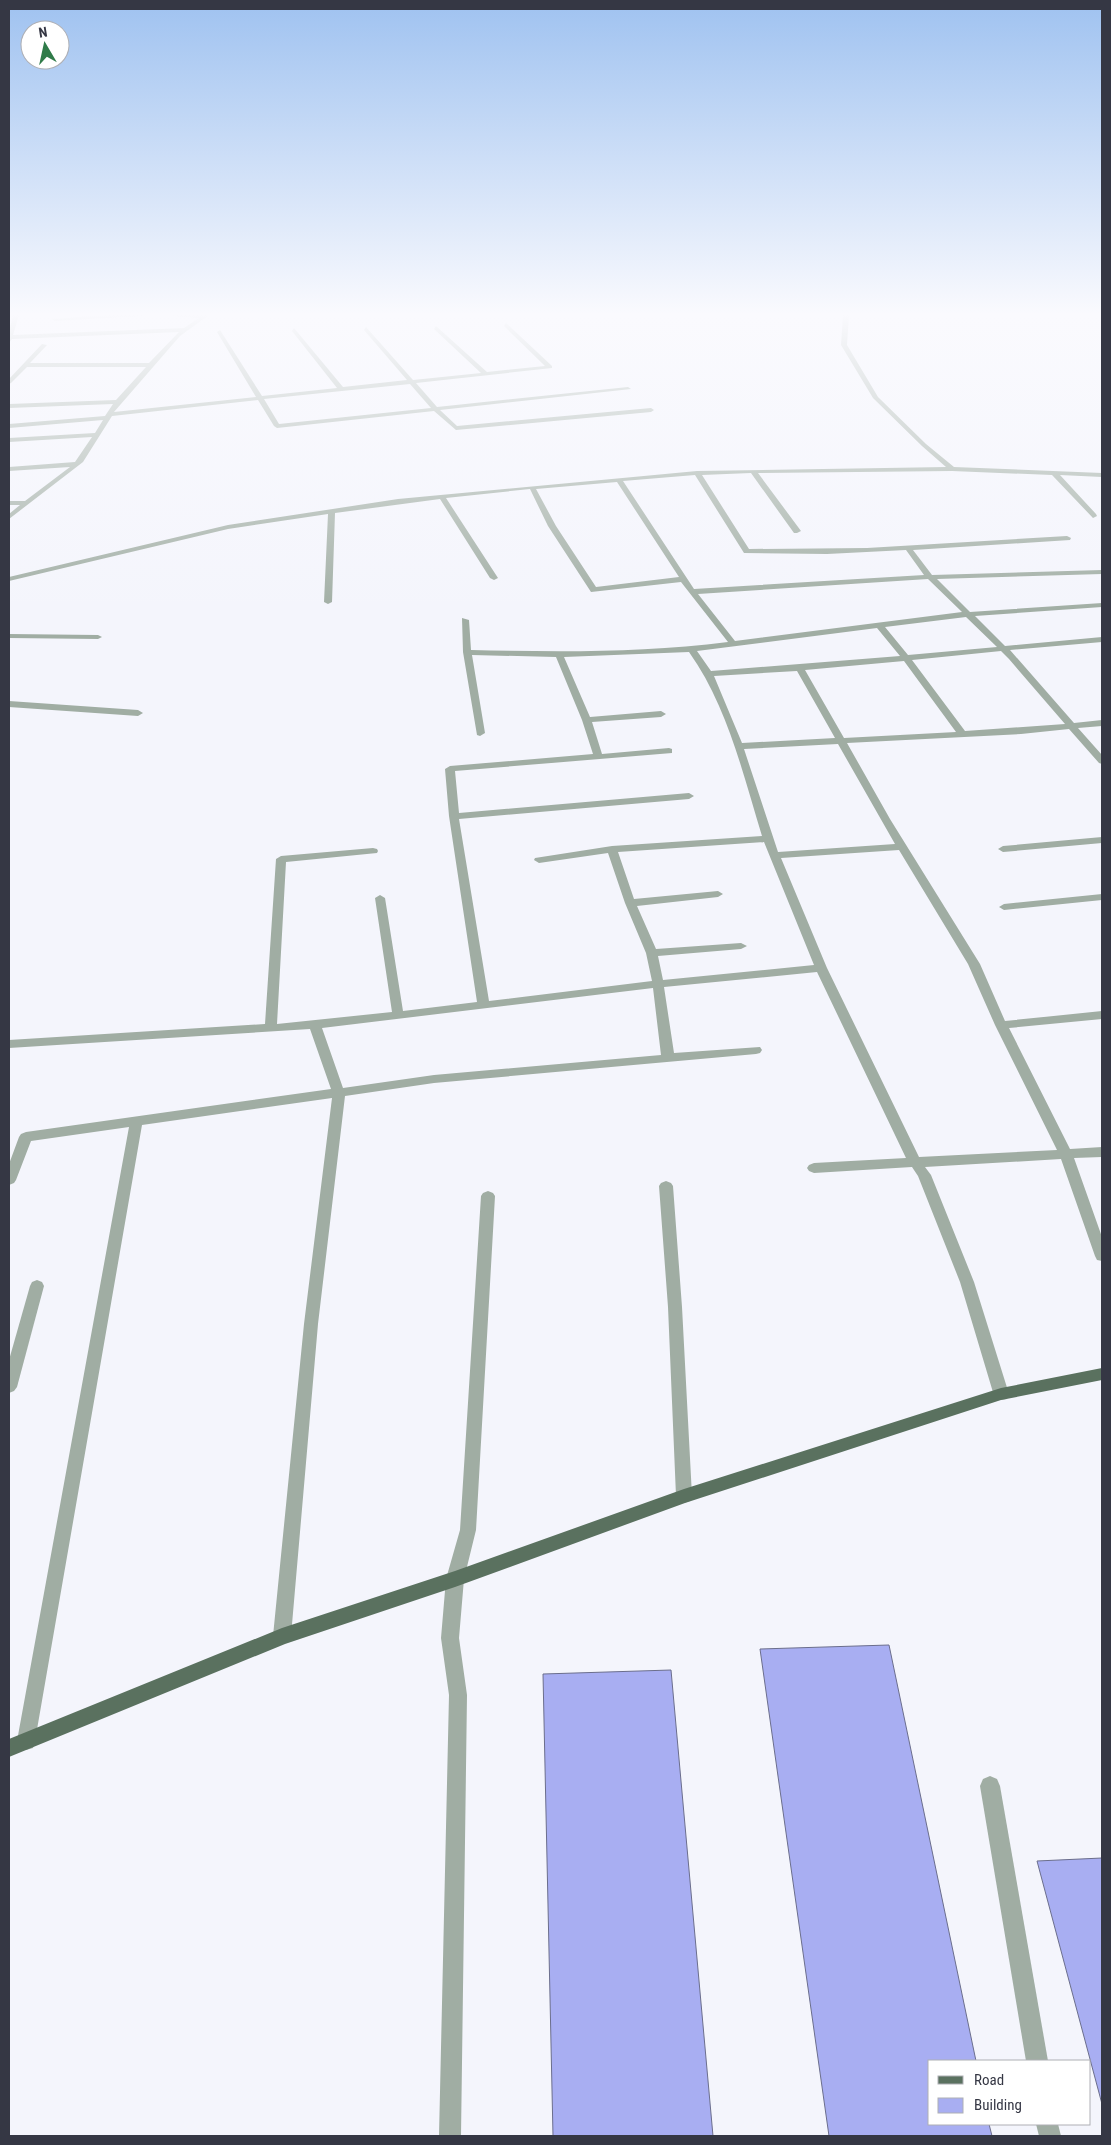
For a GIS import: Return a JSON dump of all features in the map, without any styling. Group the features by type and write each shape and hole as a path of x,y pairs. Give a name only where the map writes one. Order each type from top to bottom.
{"main road":[{"path":"9,1748 282,1636 455,1579 684,1496 1001,1394 1102,1374"}],"street":[{"path":"9,426 117,415"},
{"path":"270,415 276,426 378,415"},
{"path":"442,415 456,428 589,415"},
{"path":"523,415 529,420"},
{"path":"893,415 952,469"},
{"path":"9,517 81,461 109,416"},
{"path":"9,440 97,435"},
{"path":"9,470 77,464"},
{"path":"9,579 228,527 332,510 532,487 697,473 753,471 952,469 1102,475"},
{"path":"753,471 797,531"},
{"path":"697,473 747,551 796,553 1067,538"},
{"path":"1055,474 1093,516"},
{"path":"619,480 692,592 732,642"},
{"path":"532,487 552,526 594,590 684,579"},
{"path":"442,497 494,578"},
{"path":"9,503 27,503"},
{"path":"328,602 332,510"},
{"path":"907,548 930,577 1012,657 1102,761"},
{"path":"692,592 930,577 1102,572"},
{"path":"467,652 559,655 691,649 732,642 969,614 1102,605"},
{"path":"465,620 467,652 480,732"},
{"path":"879,625 962,734"},
{"path":"9,636 98,637"},
{"path":"709,674 800,668 1102,639"},
{"path":"691,649 709,674 739,746 768,839 821,968 914,1162 924,1175 966,1282 1001,1394"},
{"path":"559,655 586,720 598,756"},
{"path":"800,668 903,847 974,964 1001,1025 1066,1154 1102,1256"},
{"path":"9,704 138,713"},
{"path":"586,720 661,714"},
{"path":"739,746 962,734 1102,723"},
{"path":"484,1006 454,816 450,769 669,751"},
{"path":"454,816 689,796"},
{"path":"539,860 612,849 768,839"},
{"path":"1003,849 1102,840"},
{"path":"775,856 903,847"},
{"path":"612,849 630,902 652,953 668,1058"},
{"path":"271,1028 281,859 373,851"},
{"path":"630,902 718,894"},
{"path":"1004,907 1102,897"},
{"path":"380,898 398,1015"},
{"path":"652,953 741,946"},
{"path":"9,1044 314,1025 658,984 821,968"},
{"path":"1001,1025 1102,1015"},
{"path":"282,1636 311,1324 339,1093 314,1025"},
{"path":"9,1180 26,1137 136,1123 434,1079 756,1050"},
{"path":"26,1741 136,1123"},
{"path":"814,1168 1102,1152"},
{"path":"666,1186 675,1307 684,1496"},
{"path":"450,2136 458,1694 450,1638 455,1579 468,1530 488,1196"},
{"path":"9,1387 37,1286"},
{"path":"990,1786 1037,2060"}],"building":[{"path":"889,1645 976,2060 928,2060 928,2125 989,2125 992,2136 829,2136 760,1649"},
{"path":"671,1670 713,2136 553,2136 543,1674"},
{"path":"1102,1858 1102,2104 1091,2060 1037,1861"}]}
